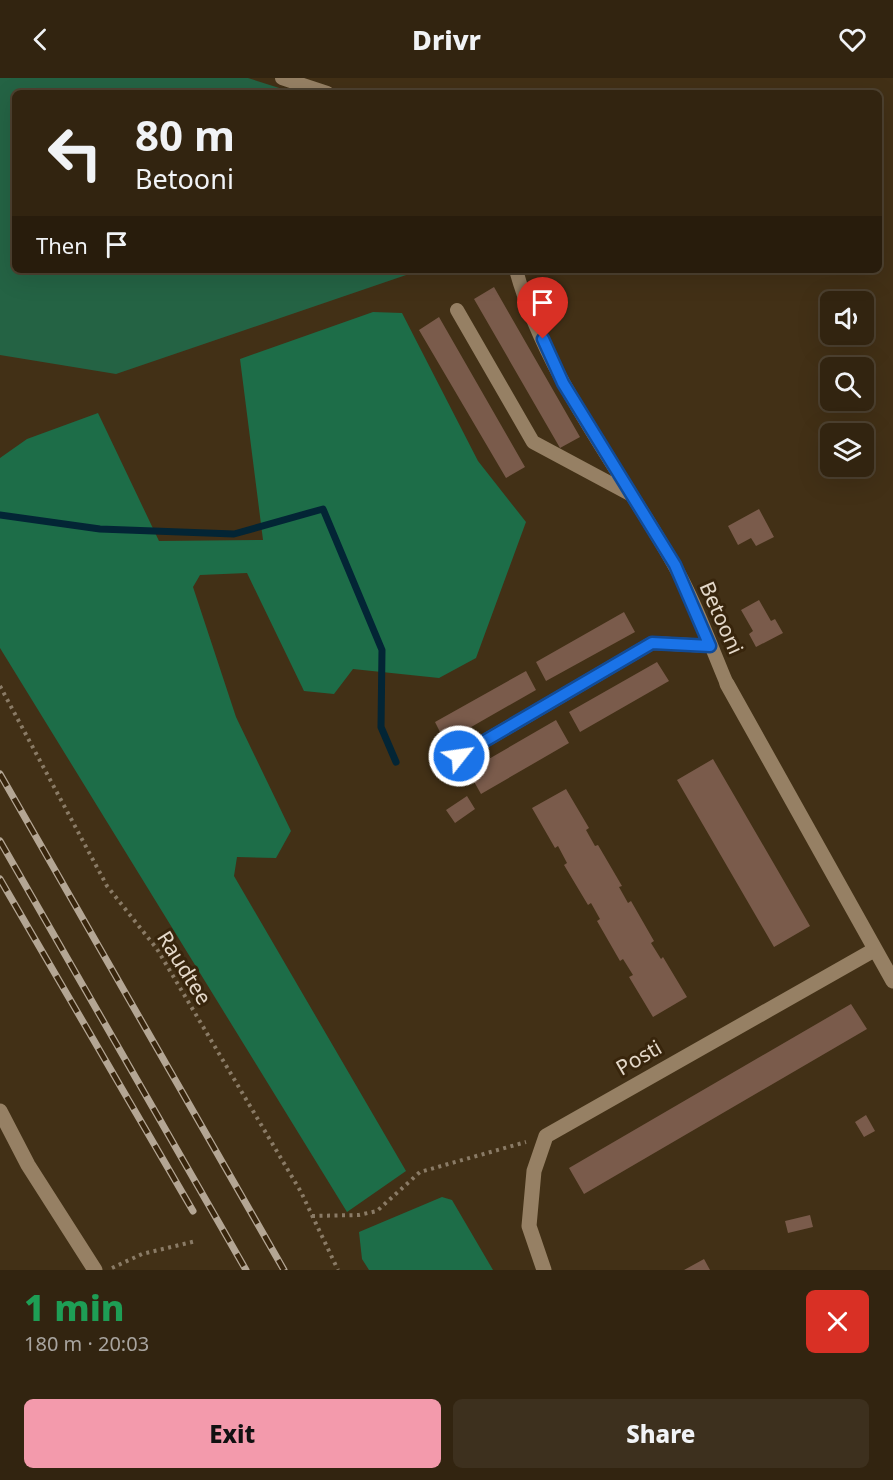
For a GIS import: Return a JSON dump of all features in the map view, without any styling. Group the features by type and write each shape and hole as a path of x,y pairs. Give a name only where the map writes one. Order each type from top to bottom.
{"street":[{"name":"Betooni","path":"727,684 893,981"},
{"name":"Posti","path":"546,1136 874,950"},
{"path":"0,1111 27,1165 95,1270"},
{"path":"544,1270 529,1226 534,1171 546,1136"}],"lane":[{"path":"282,78 318,90"},
{"name":"Betooni","path":"517,273 523,296 563,383 675,565 727,684"},
{"path":"457,310 533,442 632,495"},
{"path":"459,756 652,643 710,646"}],"path":[{"name":"Raudtee","path":"0,686 107,886 157,949 301,1192 338,1270"},
{"path":"312,1216 359,1215 377,1211 420,1172 546,1136"},
{"path":"109,1270 142,1254 196,1241"}],"green space":[{"path":"0,78 248,78 286,90 12,90 12,273 412,273 116,374 0,355"},
{"path":"373,312 402,313 478,461 526,522 476,658 439,678 353,669 334,694 304,691 247,573 200,575 193,587 236,717 291,831 276,858 237,857 234,876 406,1171 347,1212 0,648 0,458 27,439 98,413 159,541 263,540 240,359"},
{"path":"442,1197 452,1200 493,1270 369,1270 362,1259 359,1232"}],"building":[{"path":"494,287 580,437 560,448 474,299"},
{"path":"439,317 525,467 506,478 419,330"},
{"path":"759,509 774,537 756,546 751,538 738,545 728,526"},
{"path":"759,600 771,621 775,619 783,633 756,647 749,634 753,631 741,610"},
{"path":"624,612 635,632 546,681 536,662"},
{"path":"657,662 669,681 580,732 569,712"},
{"path":"526,671 536,690 445,742 435,722"},
{"path":"556,720 569,743 481,794 468,771"},
{"path":"713,759 810,926 774,947 677,780"},
{"path":"566,789 589,828 586,830 595,846 598,845 622,886 619,887 628,903 631,901 654,941 651,943 661,959 663,957 687,997 653,1017 629,977 633,975 623,959 620,961 597,921 600,919 591,903 588,905 564,865 567,863 558,846 555,848 532,808"},
{"path":"467,796 475,809 455,823 446,810"},
{"path":"851,1004 867,1029 584,1194 569,1168"},
{"path":"866,1115 875,1131 864,1137 855,1122"},
{"path":"810,1215 813,1227 788,1233 785,1221"},
{"path":"704,1259 710,1270 684,1270"}],"waterway":[{"path":"0,515 100,529 234,534 323,509 382,650 381,727 396,762"}],"railway":[{"path":"0,774 284,1270"},
{"path":"0,841 246,1270"},
{"path":"0,879 193,1211"}],"route":[{"path":"459,756 652,643 710,646 675,565 563,383 543,339"}]}
